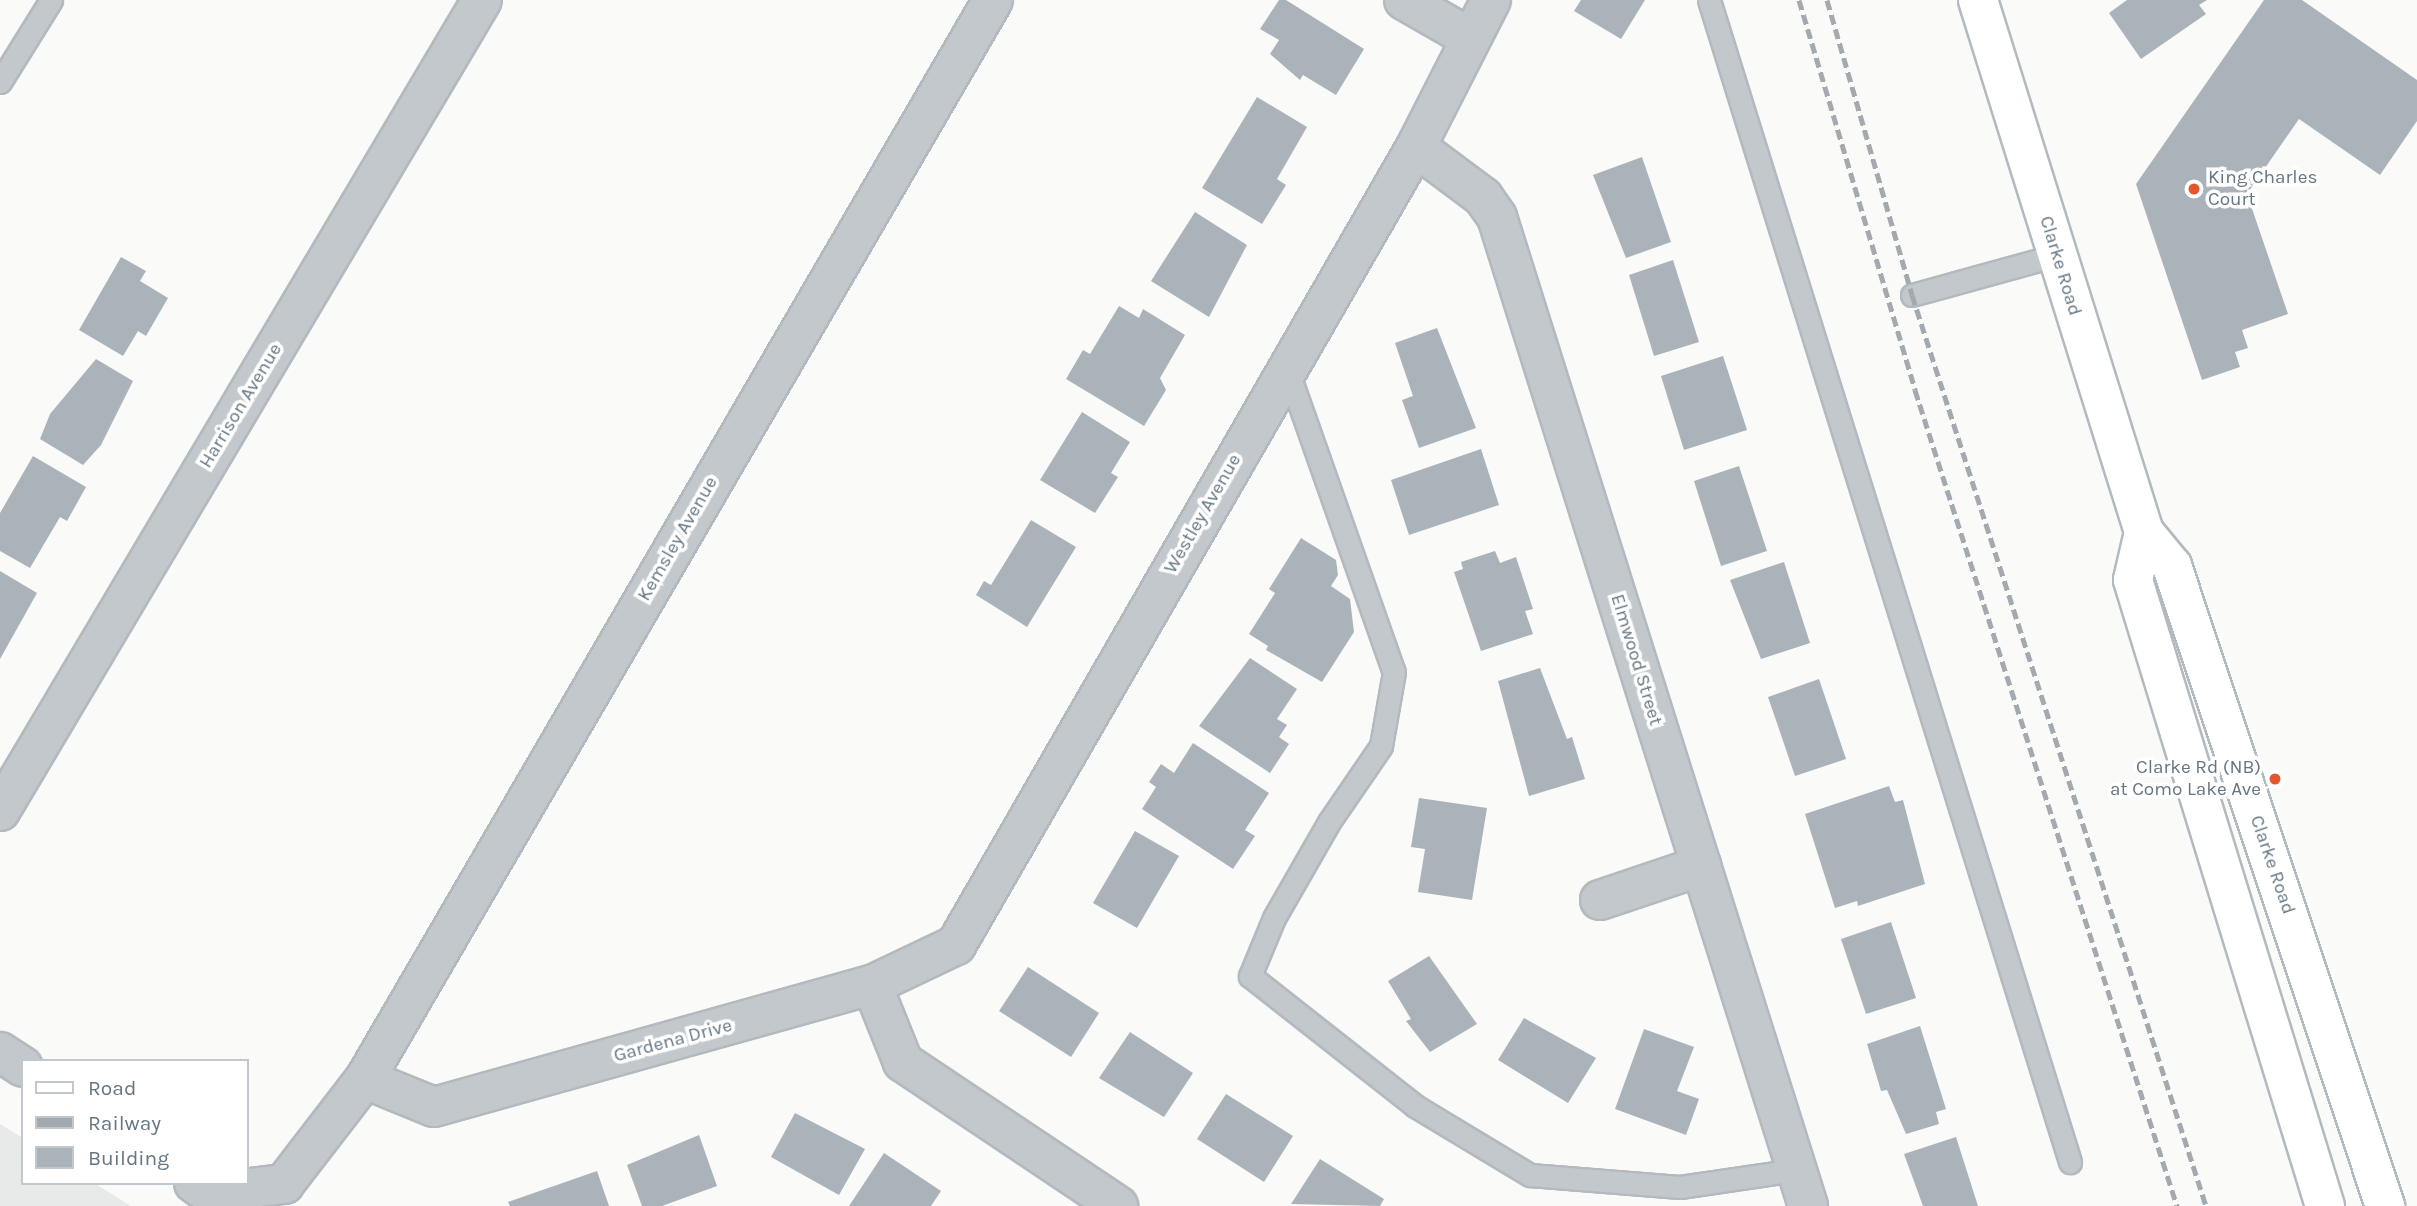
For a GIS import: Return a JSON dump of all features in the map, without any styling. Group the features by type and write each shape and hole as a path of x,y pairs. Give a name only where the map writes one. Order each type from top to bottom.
{"main road":[{"name":"Clarke Road","path":"1978,0 2144,532 2172,566 2385,1206"},
{"path":"2144,532 2133,580 2325,1206"}],"street":[{"name":"Harrison Avenue","path":"0,811 482,0"},
{"name":"Kemsley Avenue","path":"365,1079 993,0"},
{"path":"1404,0 1470,38"},
{"name":"Westley Avenue","path":"872,985 956,945 1286,368 1416,147 1491,0"},
{"name":"Elmwood Street","path":"1416,147 1483,197 1497,217 1808,1206"},
{"path":"1600,900 1701,866"},
{"name":"Gardena Drive","path":"365,1079 434,1107 872,985"},
{"path":"872,985 903,1062 1118,1206"},
{"path":"0,1052 21,1066"},
{"path":"197,1185 208,1193 284,1184 365,1079"}],"lane":[{"path":"0,82 51,0"},
{"path":"1709,0 2070,1163"},
{"path":"1912,295 2057,255"},
{"path":"1286,368 1394,672 1381,746 1329,822 1274,918 1250,976 1415,1107 1530,1175 1680,1187 1795,1170"}],"shaded area":[{"path":"0,1124 21,1137 21,1185 97,1185 131,1206 0,1206"}],"building":[{"path":"1279,0 1286,0 1364,49 1336,95 1303,75 1300,80 1270,54 1279,40 1260,29"},
{"path":"1581,0 1645,0 1621,39 1574,11"},
{"path":"2127,0 2207,0 2199,5 2206,14 2141,59 2109,13"},
{"name":"King Charles Court","path":"2264,0 2302,0 2417,80 2417,121 2380,175 2299,119 2247,194 2288,314 2242,330 2248,348 2235,352 2240,367 2202,380 2136,184"},
{"path":"1257,97 1307,127 1277,179 1286,185 1262,224 1202,188"},
{"path":"1642,157 1671,242 1626,258 1593,175"},
{"path":"1195,212 1247,245 1209,317 1151,281"},
{"path":"121,257 146,271 140,281 168,298 146,336 138,331 123,356 79,330"},
{"path":"1673,260 1699,342 1654,356 1629,275"},
{"path":"1119,306 1139,318 1143,309 1185,335 1160,378 1166,390 1144,426 1066,379 1083,350 1090,354"},
{"path":"1437,328 1476,428 1419,448 1402,400 1413,396 1395,343"},
{"path":"1723,356 1747,430 1684,450 1661,376"},
{"path":"96,359 133,381 101,445 83,465 40,439 50,414"},
{"path":"1082,412 1130,442 1111,473 1118,477 1095,513 1040,480"},
{"path":"1481,449 1499,505 1409,535 1391,480"},
{"path":"33,456 86,487 67,521 60,517 30,568 0,551 0,513"},
{"path":"1739,466 1767,551 1721,566 1694,481"},
{"path":"1031,520 1076,547 1027,627 976,595 984,581 991,585"},
{"path":"1301,538 1336,560 1338,575 1331,586 1350,599 1354,632 1322,682 1266,650 1268,646 1249,634 1275,593 1269,589"},
{"path":"1495,551 1500,563 1516,557 1533,609 1525,611 1533,634 1481,651 1454,572 1463,569 1461,562"},
{"path":"1784,562 1810,643 1761,659 1730,580"},
{"path":"0,571 37,593 0,659"},
{"path":"1250,658 1297,689 1277,719 1287,725 1279,737 1289,744 1270,773 1199,726"},
{"path":"1540,668 1567,739 1572,737 1585,779 1529,796 1498,681"},
{"path":"1819,679 1846,759 1795,776 1768,697"},
{"path":"1193,743 1269,793 1245,830 1255,836 1233,869 1142,809 1156,787 1149,782 1161,764 1174,773"},
{"path":"1889,786 1895,802 1903,800 1925,884 1858,906 1857,901 1835,908 1805,814"},
{"path":"1419,798 1487,808 1472,900 1418,892 1425,849 1411,847"},
{"path":"1135,831 1179,856 1137,928 1093,903"},
{"path":"1891,922 1916,998 1866,1014 1841,939"},
{"path":"1429,956 1477,1024 1430,1052 1406,1021 1411,1019 1388,981"},
{"path":"1028,967 1099,1013 1071,1057 999,1011"},
{"path":"1524,1018 1596,1058 1568,1103 1498,1060"},
{"path":"1920,1026 1946,1109 1936,1112 1939,1124 1906,1134 1887,1090 1881,1091 1867,1044"},
{"path":"1644,1029 1694,1047 1677,1091 1699,1099 1686,1135 1615,1109"},
{"path":"1130,1032 1193,1073 1164,1117 1099,1078"},
{"path":"1226,1094 1293,1136 1264,1182 1197,1139"},
{"path":"795,1113 865,1149 839,1195 771,1157"},
{"path":"699,1135 717,1186 662,1206 642,1206 627,1165"},
{"path":"1956,1137 1978,1206 1923,1206 1904,1154"},
{"path":"884,1153 941,1191 931,1206 849,1206"},
{"path":"1320,1159 1384,1199 1380,1206 1291,1204"},
{"path":"597,1171 609,1206 510,1206 508,1202"}],"railway":[{"path":"1799,0 1915,390 2177,1206"},
{"path":"1827,0 1912,295 2206,1206"}],"place":[{"name":"King Charles Court","path":"2194,189"},
{"name":"Clarke Rd (NB) at Como Lake Ave","path":"2275,779"}]}
